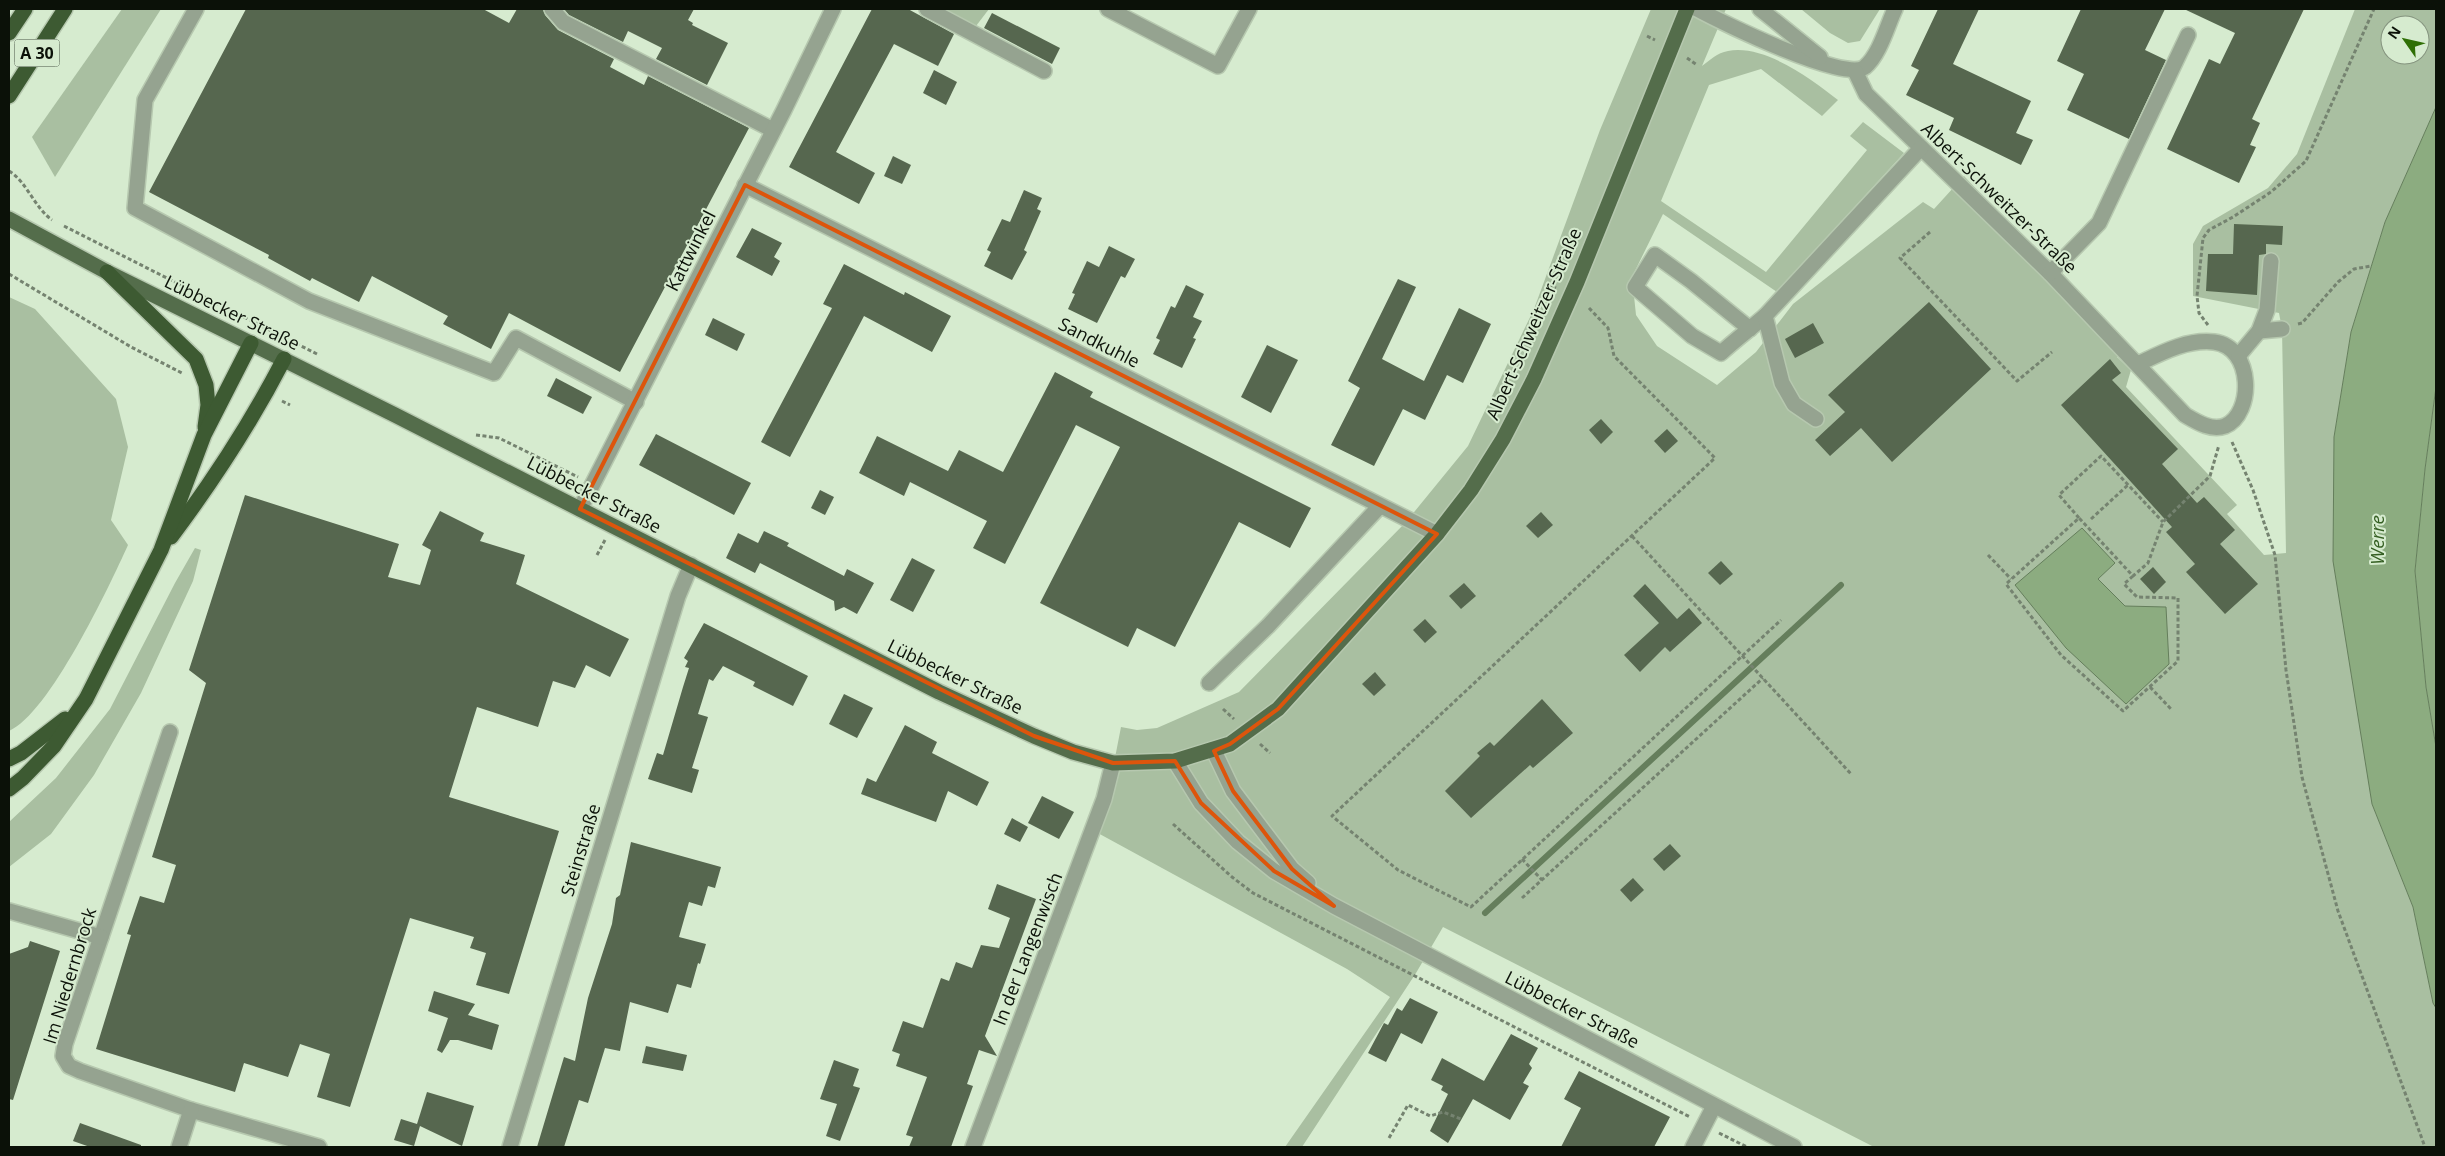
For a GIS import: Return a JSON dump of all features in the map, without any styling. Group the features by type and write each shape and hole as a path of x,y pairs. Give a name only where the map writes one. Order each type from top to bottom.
{"highway":[{"name":"A 30","path":"9,33 24,9"},
{"name":"A 30","path":"9,96 65,9"},
{"path":"107,272 196,359 202,373 208,406 204,436"},
{"path":"9,789 23,778 54,746 86,699 161,550 204,436 251,343"},
{"path":"161,550 200,498 267,393 284,359"},
{"path":"9,759 21,753 56,728 86,699"}],"main road":[{"name":"Albert-Schweitzer-Straße","path":"1278,709 1436,534 1471,490 1503,438 1530,387 1577,282 1687,9"},
{"name":"Lübbecker Straße","path":"9,219 107,272 284,359 973,708 1073,752 1113,763 1175,761 1214,751 1230,744 1278,709"}],"street":[{"path":"196,9 146,100 136,208 309,301 494,373 516,338 636,402"},
{"path":"552,9 563,22 773,130"},
{"name":"Kattwinkel","path":"580,509 591,484 636,402 832,9"},
{"path":"927,9 1044,71"},
{"path":"1108,9 1218,66 1249,9"},
{"path":"1697,9 1730,27 1833,67 1855,71 1864,68 1873,58 1895,9"},
{"path":"1760,9 1833,67"},
{"path":"2050,273 2099,223 2188,35"},
{"name":"Albert-Schweitzer-Straße","path":"1855,71 1866,94 2050,273 2138,364 2185,416 2211,427 2225,426"},
{"path":"1750,329 1691,281 1654,255 1635,287 1692,336 1721,353 1750,329 1765,316 1921,148"},
{"name":"Sandkuhle","path":"745,185 1436,534"},
{"path":"2238,355 2259,331 2267,310 2271,261"},
{"path":"1765,316 1782,383 1794,404 1816,419"},
{"path":"2259,331 2282,330"},
{"path":"2138,364 2191,342 2215,342 2231,349 2238,355 2245,376 2246,393 2236,416 2225,426"},
{"path":"1210,683 1268,626 1380,506"},
{"name":"Steinstraße","path":"510,1147 678,596 691,565"},
{"name":"Im Niedernbrock","path":"170,732 65,1044 63,1056 69,1066 80,1072 191,1110 319,1147"},
{"name":"Lübbecker Straße","path":"1214,751 1233,791 1292,869 1334,906"},
{"name":"Lübbecker Straße","path":"1175,761 1201,803 1238,842 1274,872 1334,906 1794,1147"},
{"name":"In der Langenwisch","path":"973,1147 1104,798 1113,763"},
{"path":"9,911 101,936"},
{"path":"1693,1147 1714,1106"},
{"path":"178,1147 191,1110"}],"path":[{"path":"2215,342 2206,320 2199,313 2196,296 2203,238 2209,230 2271,192 2306,161 2374,9"},
{"path":"9,171 16,175 42,212 51,219 321,356"},
{"path":"1930,232 1900,258 2017,381 2052,352"},
{"path":"2282,330 2302,322 2338,282 2354,269 2371,266"},
{"path":"9,274 131,347 179,372 187,376 202,373"},
{"path":"1589,308 1608,328 1614,356 1715,458 1332,816 1398,870 1471,907 1781,620"},
{"path":"267,393 290,404"},
{"path":"2079,518 2006,584 2062,654 2123,711 2178,661 2178,598 2137,597 2124,584 2148,563 2163,522 2179,504 2210,476 2225,426"},
{"path":"2225,426 2253,490 2275,555 2286,670 2300,767 2338,911 2425,1147"},
{"path":"467,431 476,435 499,438 591,484"},
{"path":"2133,576 2059,495 2101,456 2163,522"},
{"path":"2091,519 2128,485"},
{"path":"1632,536 1851,774"},
{"path":"1988,555 2011,580"},
{"path":"1522,898 1540,878 1763,678"},
{"path":"2150,687 2171,709"},
{"path":"1173,824 1232,878 1253,893 1747,1147"},
{"path":"1522,859 1540,878"},
{"path":"1389,1138 1408,1105 1430,1116 1443,1112 1461,1119"}],"highlighted area":[{"path":"745,185 1437,534 1278,709 1230,744 1214,751 1233,791 1292,869 1334,906 1274,871 1201,803 1175,761 1113,763 1034,736 580,509"}],"shaded area":[{"path":"122,9 161,9 55,177 32,137"},
{"path":"944,9 989,9 976,26"},
{"path":"1651,9 1726,9 1702,66 1717,55 1728,51 1742,50 1757,53 1772,58 1801,73 1838,100 1822,116 1761,69 1709,85 1661,201 1766,272 1867,150 1850,136 1863,122 1904,153 1777,292 1663,214 1632,277 1636,315 1657,346 1717,385 1756,352 1793,304 1923,202 1934,209 1964,176 2126,349 2117,357 2131,370 2126,387 2237,505 2227,514 2264,555 2286,553 2282,329 2279,313 2193,296 2193,244 2203,226 2268,188 2297,154 2355,9 2436,9 2436,107 2385,222 2351,332 2334,437 2372,804 2413,907 2433,1003 2436,1008 2436,1147 1874,1147 1443,927 1416,973 1302,1147 1285,1147 1390,997 1347,969 1096,832 1106,804 1121,727 1137,730 1157,728 1239,692 1406,522 1468,446 1534,309 1600,130"},
{"path":"1801,9 1880,9 1860,41 1848,43 1830,33"},
{"path":"9,297 35,309 116,399 128,447 111,520 128,545 93,618 59,676 42,701 25,720 9,731"},
{"path":"2436,387 2436,747 2426,687 2415,571 2425,469"},
{"path":"195,548 201,550 193,581 141,693 94,775 51,834 9,867 9,822 56,778 110,709"}],"water":[{"name":"Werre","path":"2436,107 2436,387 2425,469 2415,571 2426,687 2436,747 2436,1008 2433,1003 2413,907 2372,804 2333,561 2334,437 2351,332 2385,222"},
{"path":"2082,528 2115,563 2098,579 2125,606 2166,607 2169,664 2126,704 2066,648 2015,585"}],"building":[{"path":"246,9 483,9 509,23 517,9 543,9 545,15 558,30 614,59 610,67 644,85 648,76 749,128 620,372 509,313 491,349 443,324 448,316 372,276 359,302 312,278 310,281 268,258 269,255 149,192"},
{"path":"564,9 694,9 688,20 693,23 692,25 728,43 707,85 656,59 662,48 628,31 623,42 569,15"},
{"path":"872,9 908,9 954,34 938,66 894,44 836,152 875,173 859,204 789,167"},
{"path":"1938,9 1979,9 1953,64 2031,101 2016,133 2033,140 2021,165 1949,130 1954,118 1906,95 1919,70 1911,66"},
{"path":"2081,9 2165,9 2145,50 2166,60 2129,139 2067,110 2084,74 2057,61"},
{"path":"2184,9 2304,9 2252,119 2260,123 2250,145 2256,147 2239,183 2167,149 2209,59 2220,64 2235,33"},
{"path":"992,13 1060,48 1052,64 984,28"},
{"path":"934,70 957,82 946,105 923,93"},
{"path":"893,156 911,165 902,184 884,176"},
{"path":"1024,190 1042,198 1037,209 1041,211 1024,250 1027,252 1012,280 984,266 991,252 987,250 1002,219 1010,222"},
{"path":"2234,224 2283,226 2282,245 2266,244 2266,254 2259,255 2257,295 2206,291 2208,254 2233,254"},
{"path":"752,228 782,243 774,257 780,261 772,276 736,257"},
{"path":"1109,246 1135,259 1125,278 1121,276 1097,323 1068,309 1075,294 1072,293 1087,261 1099,267"},
{"path":"844,264 904,295 905,292 951,316 932,352 864,316 790,457 761,442 832,308 823,304"},
{"path":"1398,279 1416,287 1382,359 1424,381 1459,308 1491,324 1463,383 1447,375 1425,420 1403,409 1374,466 1331,445 1360,388 1348,381"},
{"path":"1186,285 1204,294 1193,317 1202,321 1193,338 1196,339 1182,368 1153,354 1160,340 1156,338 1171,306 1175,308"},
{"path":"1929,302 1991,369 1892,462 1861,428 1830,456 1815,440 1845,412 1828,395"},
{"path":"713,318 745,334 737,351 705,335"},
{"path":"1813,323 1824,343 1795,358 1785,339"},
{"path":"1267,345 1298,360 1271,413 1241,397"},
{"path":"2110,359 2121,373 2112,380 2178,449 2162,464 2197,503 2204,497 2235,530 2220,544 2258,584 2225,614 2186,572 2195,564 2166,532 2172,527 2061,405"},
{"path":"1055,372 1093,392 1090,397 1311,508 1290,548 1239,522 1175,647 1137,628 1128,647 1040,603 1120,447 1076,425 1005,564 973,548 987,521 910,482 904,496 859,473 877,436 948,471 959,450 1003,472"},
{"path":"556,378 592,397 583,414 547,396"},
{"path":"1601,419 1613,432 1601,444 1589,430"},
{"path":"1667,429 1678,441 1665,453 1654,441"},
{"path":"656,434 751,483 734,515 639,465"},
{"path":"820,490 834,497 825,515 811,508"},
{"path":"245,495 399,544 388,577 420,585 431,550 422,545 440,511 484,533 480,541 525,555 516,584 629,639 610,677 586,665 575,688 553,681 538,727 477,707 449,797 559,831 509,994 476,985 486,953 470,948 474,937 410,918 350,1107 317,1097 330,1054 300,1044 288,1077 244,1063 235,1092 96,1049 131,935 127,934 140,896 164,903 176,865 152,857 206,683 189,670"},
{"path":"1541,512 1553,525 1538,538 1526,526"},
{"path":"764,531 789,543 787,546 844,576 847,569 874,583 857,614 844,607 835,611 834,601 760,563 755,573 726,558 738,533 758,543"},
{"path":"912,558 935,570 913,612 890,600"},
{"path":"1721,561 1733,574 1720,585 1708,573"},
{"path":"2153,567 2166,582 2154,594 2140,579"},
{"path":"1464,583 1476,596 1461,609 1449,596"},
{"path":"1645,584 1677,619 1689,608 1702,623 1670,652 1665,647 1640,672 1624,655 1659,623 1633,596"},
{"path":"1425,619 1437,632 1425,643 1413,630"},
{"path":"704,623 808,676 793,706 753,686 755,682 723,666 713,681 709,679 698,714 708,717 692,768 699,770 692,793 648,779 657,753 663,755 689,668 685,667 688,661 684,658"},
{"path":"1375,672 1386,685 1374,696 1362,684"},
{"path":"844,694 873,708 857,738 829,724"},
{"path":"1542,699 1573,733 1533,768 1530,765 1471,818 1445,791 1480,756 1477,753 1490,742 1494,746"},
{"path":"905,725 937,742 932,753 989,782 977,806 948,791 936,822 861,794 867,778 876,782"},
{"path":"1042,796 1074,812 1059,839 1028,823"},
{"path":"1012,818 1028,827 1020,842 1004,834"},
{"path":"631,842 721,867 715,888 708,886 702,906 689,902 679,937 706,944 700,964 698,963 691,988 677,984 668,1013 630,1002 620,1051 605,1048 588,1103 579,1100 564,1147 537,1147 564,1057 575,1061 588,998 612,924 616,898 620,895"},
{"path":"1670,844 1681,856 1664,871 1653,859"},
{"path":"1633,878 1644,890 1631,902 1620,890"},
{"path":"997,884 1036,899 985,1036 997,1056 979,1050 967,1084 973,1086 951,1147 909,1147 913,1137 906,1135 927,1077 896,1066 900,1054 892,1051 903,1021 923,1028 941,978 949,981 956,962 972,968 981,945 999,948 1010,918 988,909"},
{"path":"30,941 60,951 13,1100 9,1099 9,954 28,947"},
{"path":"434,991 475,1004 468,1015 499,1025 492,1050 458,1040 450,1040 442,1053 437,1050 448,1018 428,1011"},
{"path":"1410,998 1438,1012 1422,1044 1401,1033 1386,1062 1368,1053 1384,1023 1388,1025 1397,1008 1402,1011"},
{"path":"1511,1034 1538,1048 1529,1064 1532,1068 1523,1083 1529,1086 1510,1120 1473,1099 1448,1143 1430,1131 1448,1094 1441,1090 1443,1086 1431,1080 1442,1058 1484,1081"},
{"path":"646,1046 687,1055 683,1071 642,1063"},
{"path":"834,1060 859,1069 853,1086 860,1088 840,1141 826,1136 837,1104 820,1099"},
{"path":"1579,1071 1670,1117 1654,1147 1561,1147 1581,1108 1564,1099"},
{"path":"427,1092 474,1106 462,1146 420,1126 414,1146 394,1140 401,1119 417,1124"},
{"path":"80,1123 141,1145 141,1147 90,1147 73,1141"}],"waterway":[{"path":"1485,913 1841,585"}]}
